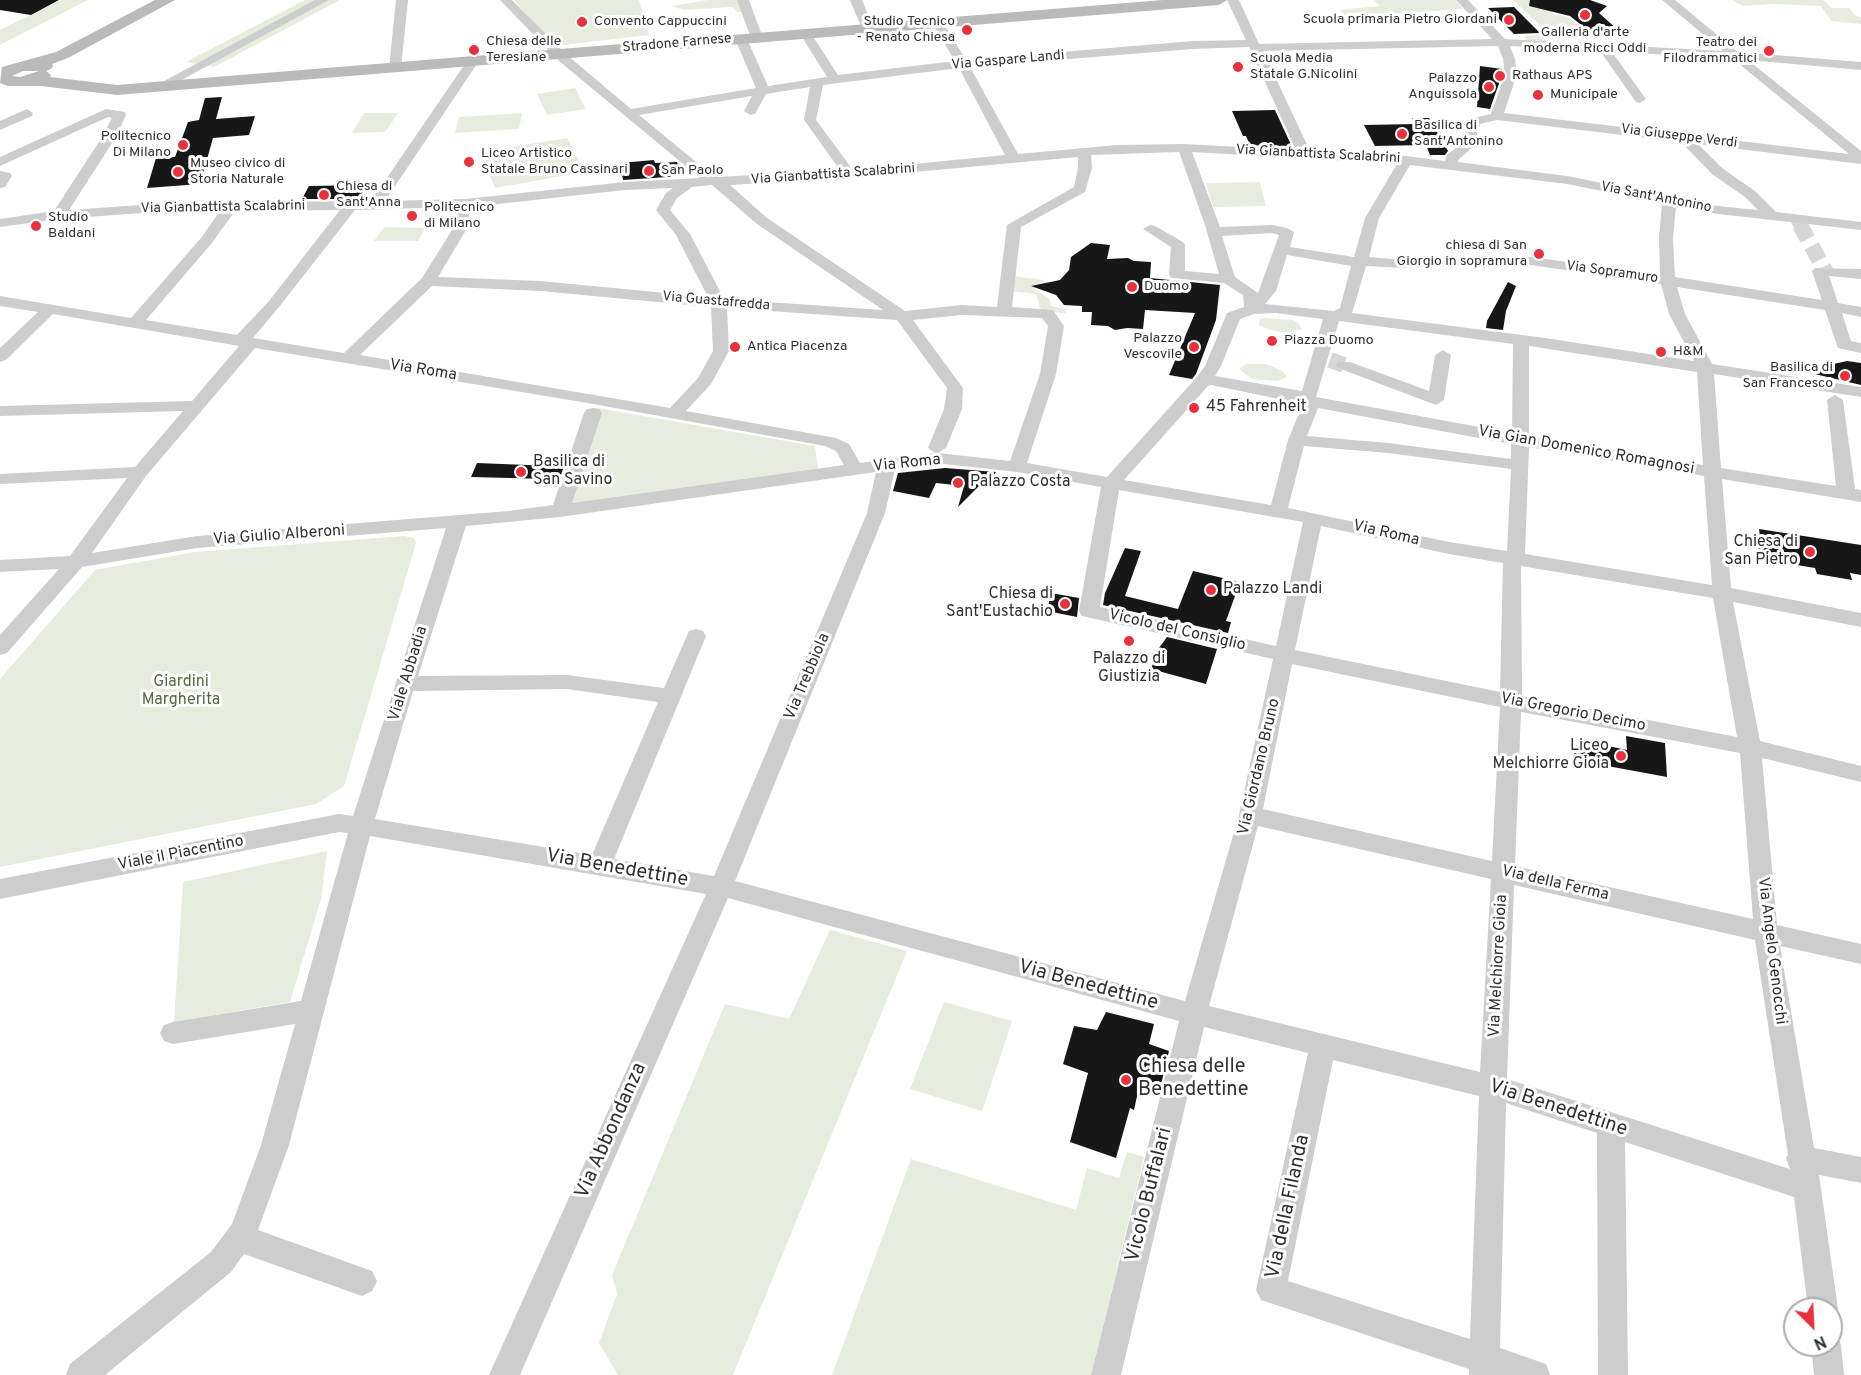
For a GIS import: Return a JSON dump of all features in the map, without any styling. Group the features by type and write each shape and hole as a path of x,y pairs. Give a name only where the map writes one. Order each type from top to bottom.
{"street":[{"path":"17,75 62,55 167,0"},
{"path":"159,87 323,0"},
{"path":"395,68 402,0"},
{"path":"506,0 560,54 628,113 693,175 671,196 663,210 683,234 719,303 721,351 705,380 675,413"},
{"path":"743,0 749,38 763,89 750,111"},
{"path":"856,0 868,29"},
{"name":"Stradone Farnese","path":"17,75 41,81 100,89 135,89 1219,0"},
{"path":"1233,0 1304,153"},
{"path":"1451,166 1452,158 1467,146 1474,123 1497,116 1511,74 1502,42 1462,0"},
{"path":"1668,0 1861,159"},
{"path":"938,23 983,98 1014,160"},
{"path":"806,34 835,78"},
{"name":"Via Gaspare Landi","path":"628,113 835,78 963,64 1193,45 1502,42 1605,50 1736,55 1861,66"},
{"path":"1605,50 1640,99"},
{"path":"375,205 473,61"},
{"name":"Stradone Farnese","path":"17,75 65,78 135,89"},
{"path":"817,81 810,120 849,174"},
{"path":"0,126 27,113"},
{"path":"0,162 106,113 120,115 109,137 59,215"},
{"name":"Via Giuseppe Verdi","path":"1497,116 1861,159"},
{"path":"1683,137 1717,171 1750,194 1771,215"},
{"path":"1184,148 1228,279"},
{"name":"Via Gianbattista Scalabrini","path":"0,223 59,215 169,207 465,203 693,175 718,183 1014,160 1084,151 1184,148 1304,153 1406,160 1451,166"},
{"path":"1004,310 1014,225 1080,189 1085,168 1084,151"},
{"path":"1278,512 1310,394 1331,361 1330,320 1347,310 1372,218 1406,160"},
{"name":"Via Sant'Antonino","path":"1451,166 1567,180 1718,210 1861,226"},
{"path":"0,175 6,176 0,184"},
{"path":"718,183 762,221 902,315 955,388 953,409 937,448"},
{"path":"1669,200 1666,238 1668,281 1677,315 1705,367"},
{"path":"347,359 429,280 459,231 465,203"},
{"path":"134,324 206,241 231,206"},
{"path":"0,648 76,562 140,472 195,406 351,206"},
{"path":"1150,229 1178,245 1177,275 1228,279 1250,293 1252,309"},
{"path":"1214,232 1283,230 1287,232 1268,291 1252,309"},
{"name":"Via Sopramuro","path":"1281,250 1361,262 1404,264 1517,259 1861,312"},
{"path":"1861,274 1821,271 1844,345 1861,348"},
{"name":"Via Guastafredda","path":"429,280 540,286 719,303 902,315 962,310 1047,313 1056,326 1048,374 1017,467"},
{"name":"Via Roma","path":"0,301 675,413 830,442 843,448 855,469 934,458 1017,467 1313,518 1449,548 1722,593 1861,620"},
{"path":"1111,484 1202,382 1213,366 1233,316 1252,309 1275,308 1338,316 1705,367 1834,394 1861,392"},
{"path":"0,357 50,310"},
{"name":"Via Melchiorre Gioia","path":"1484,1366 1493,1087 1511,702 1511,568 1514,558 1520,465 1521,343"},
{"path":"1331,361 1437,400 1443,355"},
{"name":"Via Angelo Genocchi","path":"1705,367 1722,593 1750,747 1766,933 1822,1297"},
{"path":"1202,382 1210,380 1308,400"},
{"path":"1834,394 1853,495"},
{"name":"Via Gian Domenico Romagnosi","path":"1308,400 1520,440 1853,495"},
{"path":"0,411 195,406"},
{"path":"560,511 593,413"},
{"path":"1297,440 1388,448 1520,465"},
{"name":"Via Trebbiola","path":"721,886 876,513 887,464"},
{"name":"Via Giulio Alberoni","path":"0,566 76,562 196,542 458,522 560,511 855,469"},
{"path":"0,479 140,472"},
{"name":"Vicolo del Consiglio","path":"1111,484 1089,611 1285,655"},
{"name":"Via Giordano Bruno","path":"1194,1014 1250,815 1313,518"},
{"name":"Viale Abbadia","path":"81,1375 221,1262 243,1232 275,1145 361,826 448,546 458,522"},
{"path":"599,866 696,636"},
{"name":"Via Gregorio Decimo","path":"1285,655 1511,702 1750,747 1861,774"},
{"path":"407,684 567,681 669,696"},
{"name":"Via della Ferma","path":"1250,815 1861,954"},
{"name":"Viale il Piacentino","path":"0,889 339,823 361,826"},
{"name":"Via Benedettine","path":"361,826 721,886 1194,1014 1493,1087 1805,1187"},
{"name":"Via Abbondanza","path":"504,1375 721,886"},
{"path":"173,1033 312,1010"},
{"name":"Vicolo Buffalari","path":"1106,1375 1194,1014"},
{"name":"Via della Filanda","path":"1323,1046 1271,1290 1484,1366"},
{"path":"1611,1126 1613,1375"},
{"path":"1800,1158 1861,1170"},
{"path":"239,1238 362,1281"},
{"path":"1827,1357 1828,1375"},
{"path":"1484,1366 1535,1375"}],"green space":[{"path":"61,0 88,0 0,45 0,30"},
{"path":"305,0 340,0 214,67 186,62"},
{"path":"514,0 639,0 649,35 555,46"},
{"path":"708,0 738,0 742,12 737,12 732,7 684,10 671,6"},
{"path":"1373,0 1455,0 1463,9 1347,17 1339,10 1380,6"},
{"path":"1513,0 1544,0 1541,4 1554,14 1568,17 1591,37 1544,39 1550,42 1527,41 1524,36 1549,34"},
{"path":"1732,0 1823,0 1832,8 1849,8 1856,16 1861,17 1861,24 1831,21 1821,6 1774,4 1743,6"},
{"path":"711,16 714,26 677,29 674,20"},
{"path":"575,88 586,109 547,115 537,94"},
{"path":"364,113 398,113 385,132 352,133"},
{"path":"522,113 519,129 455,133 459,117"},
{"path":"567,138 585,172 495,188 480,152"},
{"path":"1260,182 1266,206 1213,207 1206,183"},
{"path":"384,227 425,228 418,241 374,241"},
{"path":"1011,276 1044,280 1034,289 1049,298 1051,306 1065,309 1066,313 1049,312 1040,308 1036,294 1010,291"},
{"path":"1260,319 1292,320 1302,329 1286,333 1270,330 1259,325"},
{"path":"1246,364 1266,364 1283,371 1287,377 1278,381 1252,379 1239,369"},
{"path":"597,408 815,446 818,469 565,504"},
{"name":"Giardini Margherita","path":"404,536 414,538 416,543 344,786 316,804 0,867 0,679 95,570 195,552"},
{"path":"327,851 321,899 290,1002 174,1022 183,882"},
{"path":"830,930 907,951 733,1375 618,1375 599,1343 617,1294 612,1275 725,1004 789,1019"},
{"path":"944,1002 1012,1021 982,1111 910,1089"},
{"path":"1127,1152 1144,1157 1091,1375 832,1375 911,1159 1076,1210 1087,1168 1119,1178"}],"building":[{"path":"0,0 59,0 31,15 0,10"},
{"name":"Galleria d'arte moderna Ricci Oddi","path":"1530,0 1590,0 1607,6 1599,13 1618,30 1590,32 1570,16 1529,6"},
{"name":"Scuola primaria Pietro Giordani","path":"1514,7 1540,33 1514,34 1488,8"},
{"name":"Palazzo Anguissola","path":"1480,66 1502,69 1490,109 1477,107"},
{"path":"222,97 216,119 255,116 249,135 213,138 200,184 147,188 156,158 175,157 188,122 199,120 205,98"},
{"path":"1275,110 1292,147 1250,145 1246,136 1243,136 1232,111"},
{"name":"Basilica di Sant'Antonino","path":"1412,118 1429,118 1448,151 1445,155 1430,155 1426,145 1375,146 1364,125 1416,124"},
{"name":"San Paolo","path":"654,160 655,163 677,162 682,176 623,180 620,163"},
{"name":"Chiesa di Sant'Anna","path":"366,185 360,199 302,199 309,186"},
{"name":"Duomo","path":"1091,243 1110,245 1107,259 1128,258 1134,261 1151,262 1150,278 1220,285 1216,320 1196,374 1192,379 1169,375 1195,313 1145,310 1143,329 1115,330 1108,326 1091,325 1092,312 1082,312 1082,306 1064,305 1056,295 1031,286 1060,280 1069,270 1071,257"},
{"path":"1508,282 1516,286 1506,311 1503,330 1486,328 1487,321"},
{"name":"Basilica di San Francesco","path":"1847,361 1861,363 1861,385 1802,371"},
{"name":"Basilica di San Savino","path":"555,460 566,460 557,487 544,487 548,479 471,477 477,463 552,466"},
{"name":"Palazzo Costa","path":"945,468 996,472 986,486 980,485 958,507 964,486 936,483 929,498 893,491 898,473"},
{"name":"Chiesa di San Pietro","path":"1759,529 1861,545 1861,575 1850,573 1852,580 1817,574 1815,568 1760,559 1757,536 1760,537"},
{"name":"Palazzo Landi","path":"1125,548 1141,551 1125,596 1178,609 1193,571 1240,582 1226,621 1231,622 1228,633 1103,605 1105,593"},
{"name":"Chiesa di Sant'Eustachio","path":"1051,593 1079,598 1077,617 1047,611"},
{"path":"1167,637 1217,649 1206,684 1151,669 1159,648"},
{"name":"Liceo Melchiorre Gioia","path":"1626,736 1665,743 1667,777 1575,760 1574,745 1602,749 1603,745 1627,750"},
{"name":"Chiesa delle Benedettine","path":"1106,1012 1154,1024 1149,1044 1169,1051 1159,1093 1139,1087 1134,1110 1130,1108 1116,1158 1070,1142 1088,1073 1063,1064 1074,1026 1097,1030"}],"tunnel":[{"path":"1796,218 1801,226"},
{"path":"1800,225 1826,272"},
{"path":"1330,360 1344,365"}],"place":[{"name":"Galleria d'arte moderna Ricci Oddi","path":"1585,15"},
{"name":"Scuola primaria Pietro Giordani","path":"1509,20"},
{"name":"Convento Cappuccini","path":"582,22"},
{"name":"Studio Tecnico - Renato Chiesa","path":"967,30"},
{"name":"Chiesa delle Teresiane","path":"474,50"},
{"name":"Teatro dei Filodrammatici","path":"1769,51"},
{"name":"Scuola Media Statale G.Nicolini","path":"1238,67"},
{"name":"Rathaus APS","path":"1500,76"},
{"name":"Palazzo Anguissola","path":"1489,87"},
{"name":"Municipale","path":"1538,95"},
{"name":"Basilica di Sant'Antonino","path":"1402,134"},
{"name":"Politecnico Di Milano","path":"183,145"},
{"name":"Liceo Artistico Statale Bruno Cassinari","path":"469,162"},
{"name":"San Paolo","path":"649,171"},
{"name":"Museo civico di Storia Naturale","path":"178,172"},
{"name":"Chiesa di Sant'Anna","path":"324,195"},
{"name":"Politecnico di Milano","path":"412,216"},
{"name":"Studio Baldani","path":"36,226"},
{"name":"chiesa di San Giorgio in sopramura","path":"1539,254"},
{"name":"Duomo","path":"1132,287"},
{"name":"Piazza Duomo","path":"1272,341"},
{"name":"Antica Piacenza","path":"735,347"},
{"name":"Palazzo Vescovile","path":"1194,347"},
{"name":"H&M","path":"1661,352"},
{"name":"Basilica di San Francesco","path":"1845,376"},
{"name":"45 Fahrenheit","path":"1194,408"},
{"name":"Basilica di San Savino","path":"521,472"},
{"name":"Palazzo Costa","path":"958,483"},
{"name":"Chiesa di San Pietro","path":"1810,552"},
{"name":"Palazzo Landi","path":"1211,590"},
{"name":"Chiesa di Sant'Eustachio","path":"1065,604"},
{"name":"Palazzo di Giustizia","path":"1129,641"},
{"name":"Liceo Melchiorre Gioia","path":"1621,756"},
{"name":"Chiesa delle Benedettine","path":"1126,1080"}]}
